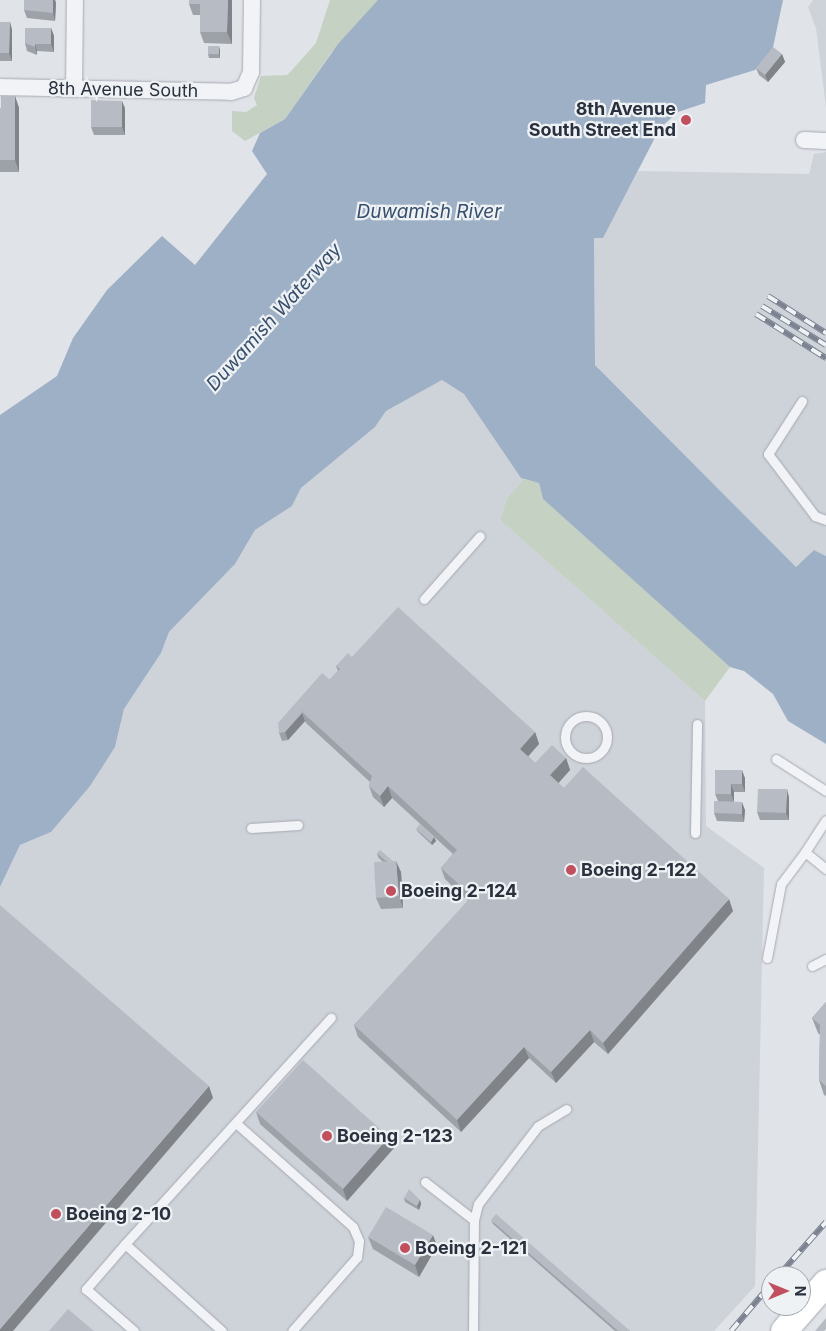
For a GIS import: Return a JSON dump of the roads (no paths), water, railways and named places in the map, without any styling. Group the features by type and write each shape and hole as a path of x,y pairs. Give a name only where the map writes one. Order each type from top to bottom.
{"main road":[{"path":"784,1331 826,1284"}],"street":[{"path":"74,89 75,0"},
{"name":"8th Avenue South","path":"0,87 231,92 244,88 251,72 252,0"},
{"path":"804,140 826,141"}],"lane":[{"path":"802,401 768,454 815,516 826,520"},
{"path":"424,599 480,536"},
{"path":"584,716 597,719 605,730 602,750 584,758 571,752 565,740 571,722 584,716"},
{"path":"695,833 697,724"},
{"path":"776,759 826,791"},
{"path":"767,958 781,884 826,820"},
{"path":"251,828 298,825"},
{"path":"805,852 826,868"},
{"path":"812,966 826,959"},
{"path":"134,1331 86,1290 125,1244 237,1124 332,1018"},
{"path":"473,1331 474,1220 478,1204 538,1126 566,1109"},
{"path":"237,1124 353,1227 360,1241 357,1257 292,1331"},
{"path":"425,1182 474,1220"},
{"path":"125,1244 222,1331"}],"water":[{"name":"Duwamish River","path":"378,0 783,0 772,52 755,70 706,85 705,103 678,112 660,128 603,238 594,238 595,365 796,567 814,550 826,556 826,744 788,721 773,694 744,671 730,667 543,499 539,483 521,478 464,394 442,380 386,411 375,427 301,488 292,506 255,530 235,564 169,632 161,653 124,709 115,747 90,786 51,832 20,845 0,887 0,415 57,376 73,338 107,290 162,236 195,265 267,174 252,151 260,133 285,119 338,44"}],"railway":[{"path":"768,296 826,333"},
{"path":"762,306 826,345"},
{"path":"756,314 826,358"},
{"path":"787,1266 826,1222"},
{"path":"731,1331 761,1296"}],"place":[{"name":"8th Avenue South Street End","path":"686,120"},
{"name":"Boeing 2-122","path":"571,870"},
{"name":"Boeing 2-124","path":"391,891"},
{"name":"Boeing 2-123","path":"327,1136"},
{"name":"Boeing 2-10","path":"56,1214"},
{"name":"Boeing 2-121","path":"405,1248"}],"water label":[{"name":"Duwamish Waterway","path":"274,317"}]}
